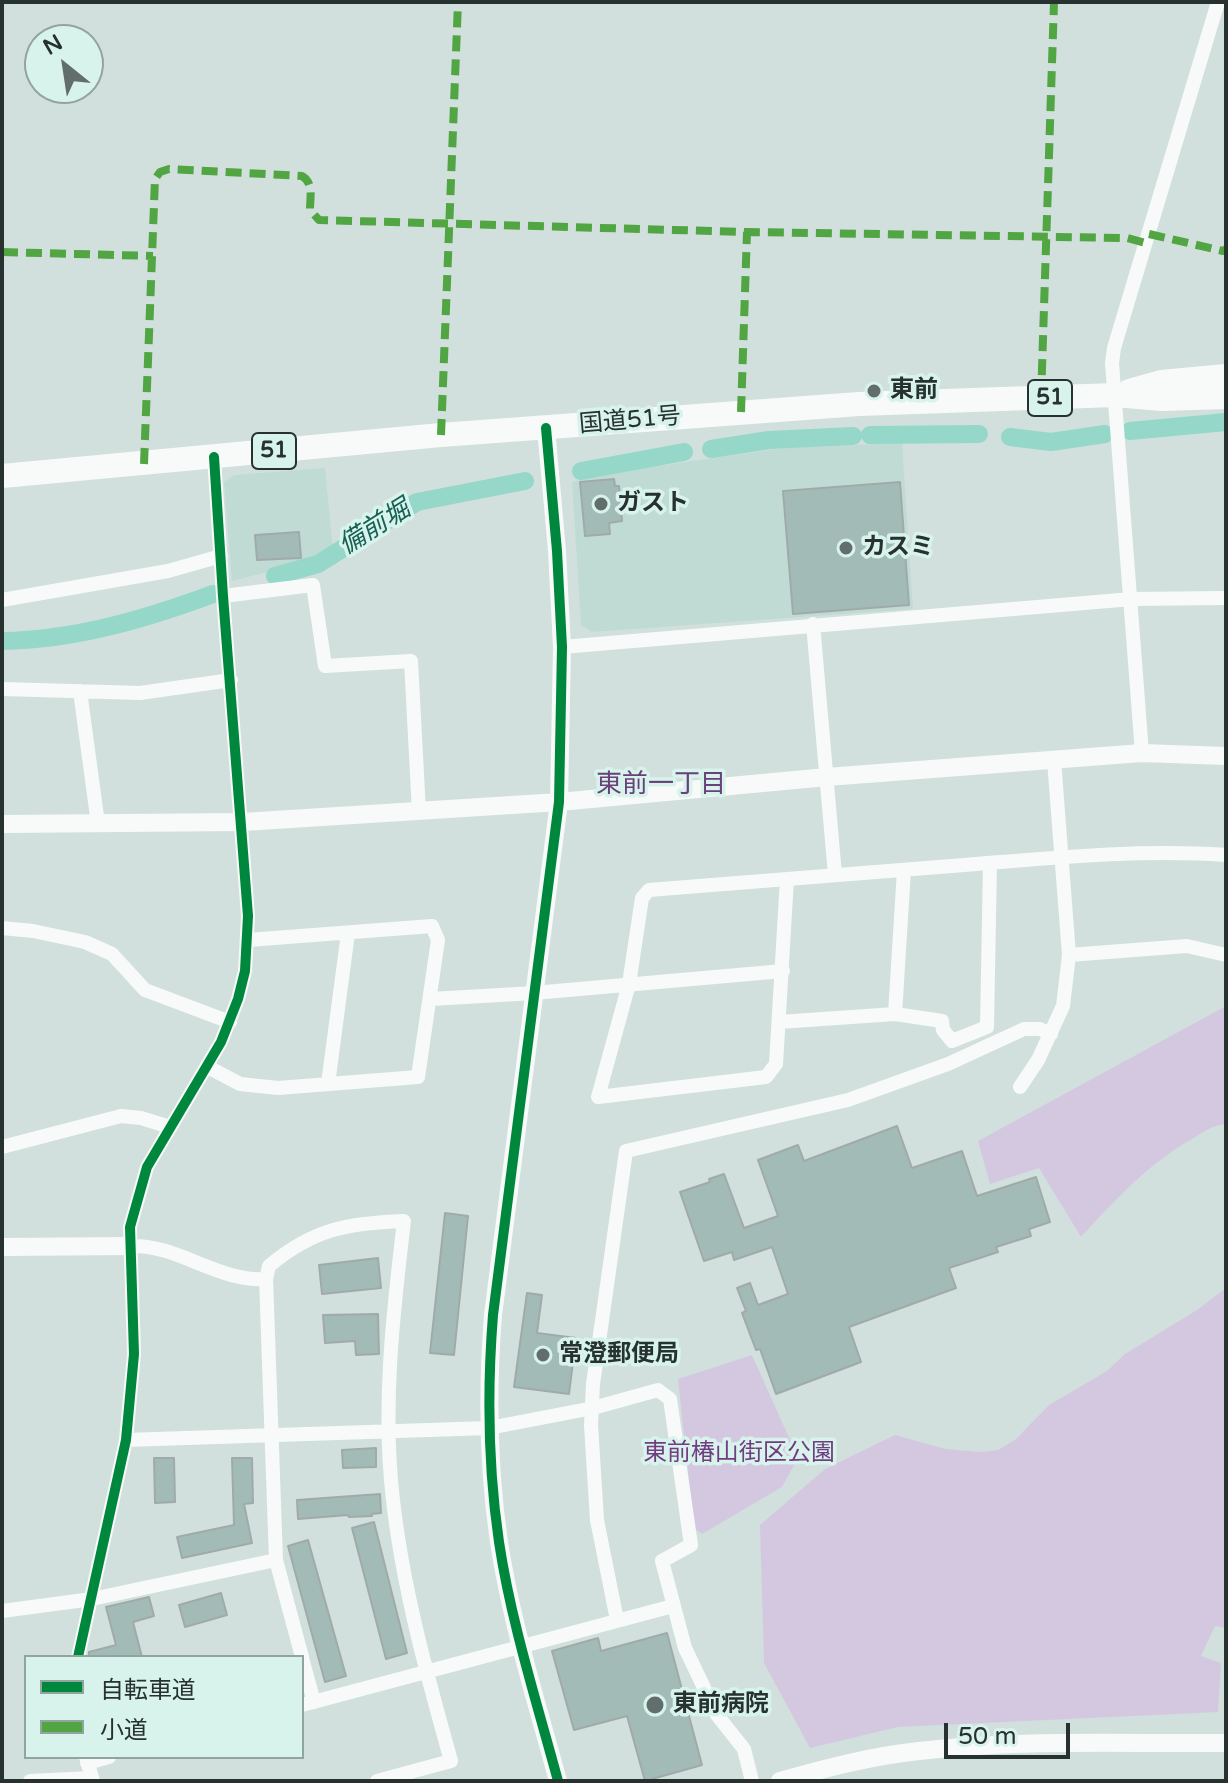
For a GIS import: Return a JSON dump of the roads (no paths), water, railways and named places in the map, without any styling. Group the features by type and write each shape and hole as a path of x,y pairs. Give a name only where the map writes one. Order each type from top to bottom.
{"highway":[{"name":"国道51号","path":"1115,395 1161,382 1226,376"},
{"name":"国道51号","path":"2,476 441,435 859,404 1115,395 1162,399 1226,397"}],"street":[{"path":"1142,753 1112,363 1218,2"},
{"path":"546,428 562,647 559,802 493,1315 489,1428 499,1544 558,1781"},
{"path":"78,1655 126,1440 134,1354 130,1227 147,1167 208,1067 230,1022 245,971 248,940 243,822 214,457"},
{"path":"2,600 168,571 221,556"},
{"path":"223,596 313,585 325,666 411,661 419,812"},
{"path":"562,647 1132,599 1226,598"},
{"path":"813,624 835,875"},
{"path":"2,689 140,693 231,680"},
{"path":"80,691 98,824"},
{"path":"2,824 243,822 559,802 827,777 1142,753 1226,756"},
{"path":"1020,1087 1051,1034 1063,1006 1069,955 1054,760"},
{"path":"787,879 776,1064 766,1077 598,1097 629,984 642,898 649,890 1062,857 1183,852 1226,855"},
{"path":"779,1022 895,1014 942,1021 943,1030 952,1041 987,1027 990,863"},
{"path":"895,1014 904,870"},
{"path":"208,1067 240,1084 278,1088 418,1077 438,940 432,926 248,940"},
{"path":"2,928 85,942 112,954 145,990 230,1022"},
{"path":"328,1084 348,933"},
{"path":"1069,955 1187,946 1226,955"},
{"path":"431,999 783,971"},
{"path":"617,1620 597,1520 593,1384 626,1151 848,1100 948,1064 1024,1029 1040,1029 1051,1034"},
{"path":"2,1147 121,1116 141,1118 170,1127"},
{"path":"301,1655 276,1560 266,1279 269,1266 315,1235 340,1226 404,1221 390,1363 392,1497 402,1563 426,1671 451,1761 377,1781"},
{"path":"2,1247 149,1245 245,1280 266,1279"},
{"path":"126,1440 489,1428 593,1408 658,1390 670,1399 691,1545 662,1561 685,1648 717,1715 744,1749 752,1781"},
{"path":"2,1611 92,1599 276,1560"},
{"path":"304,1673 308,1704 673,1606"},
{"path":"780,1781 871,1758 919,1751 1000,1746 1226,1743"},
{"path":"30,1781 90,1770"}],"waterway":[{"name":"備前堀","path":"1130,431 1226,422"},
{"name":"備前堀","path":"870,435 979,434"},
{"name":"備前堀","path":"1010,437 1051,442 1105,434"},
{"name":"備前堀","path":"711,449 769,440 853,436"},
{"name":"備前堀","path":"581,471 684,452"},
{"name":"備前堀","path":"275,576 318,564 417,502 525,481"},
{"name":"備前堀","path":"2,641 83,632 162,612 213,594"}],"place":[{"name":"東前","path":"874,391"},
{"name":"ガスト","path":"601,504"},
{"name":"カスミ","path":"846,548"},
{"name":"常澄郵便局","path":"543,1355"},
{"name":"東前病院","path":"655,1705"}],"district":[{"name":"東前一丁目","path":"661,785"}],"park label":[{"name":"東前椿山街区公園","path":"739,1454"}]}
